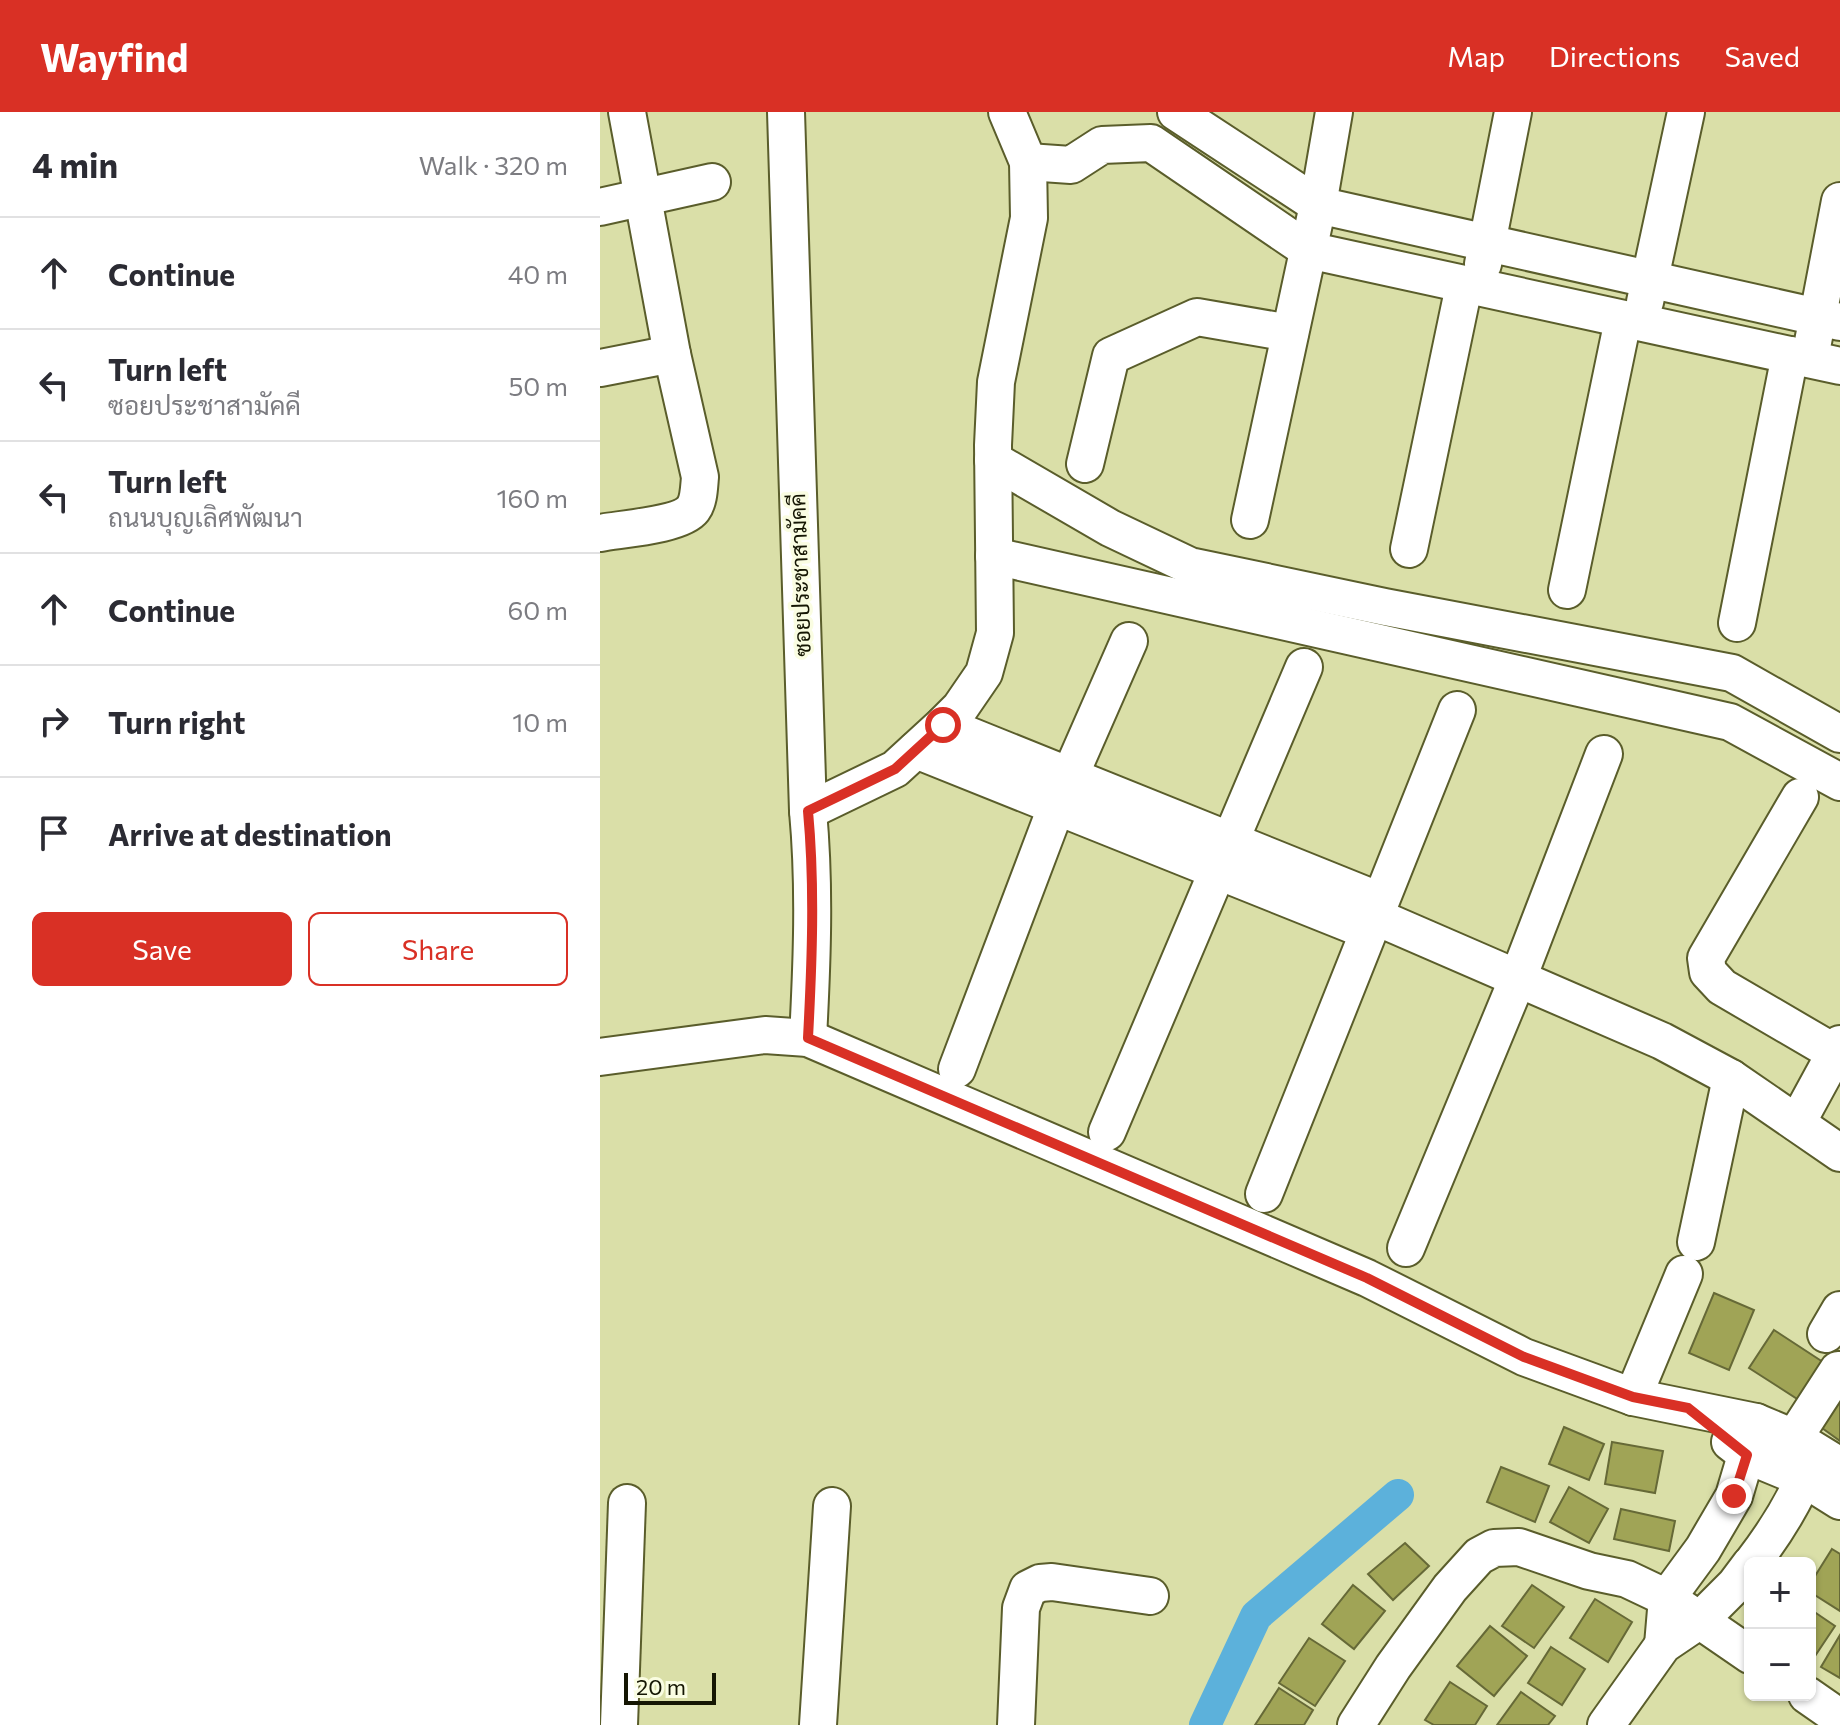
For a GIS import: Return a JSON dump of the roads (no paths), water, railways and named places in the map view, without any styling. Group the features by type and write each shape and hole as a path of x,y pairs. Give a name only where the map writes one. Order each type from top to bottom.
{"street":[{"path":"600,533 681,518 693,509 700,477 672,354 627,112"},
{"name":"ซอยประชาสามัคคี","path":"786,112 808,811 813,869 808,1038"},
{"path":"808,811 895,769 960,708 984,673 988,660 995,633 993,460 996,382 1029,218 1028,162 1007,112"},
{"path":"1176,112 1318,205 1829,320"},
{"path":"1250,520 1318,205 1334,112"},
{"path":"1409,549 1471,287 1487,243 1513,112"},
{"path":"1567,590 1632,321 1649,279 1686,112"},
{"path":"1028,162 1071,165 1102,145 1151,143 1308,250 1814,360"},
{"path":"600,207 712,182"},
{"path":"1737,623 1814,360 1829,320 1840,201"},
{"path":"1085,464 1111,356 1197,317 1290,333"},
{"path":"600,368 672,354"},
{"path":"993,460 1110,528 1190,566 1385,607 1732,673 1840,734"},
{"path":"994,556 1730,722 1840,782"},
{"path":"957,1069 1063,791 1129,641"},
{"path":"1107,1132 1304,667"},
{"path":"1264,1194 1457,710"},
{"path":"943,725 1063,791"},
{"path":"916,750 1063,791 1374,916 1518,978 1662,1041 1731,1078 1840,1153"},
{"path":"1406,1248 1518,978 1604,754"},
{"path":"1797,1123 1838,1048 1722,987 1708,972 1706,958 1800,797"},
{"path":"600,1057 765,1035 808,1038 1367,1278 1524,1357 1633,1397 1688,1408 1751,1438 1814,1458 1840,1501"},
{"path":"1633,1397 1690,1258 1731,1078"},
{"path":"1757,1557 1770,1540 1814,1458 1838,1370"},
{"path":"1663,1645 1667,1598 1703,1549 1734,1496 1751,1438"},
{"path":"619,1725 627,1503"},
{"path":"818,1725 832,1506"},
{"path":"1356,1725 1450,1588 1479,1556 1494,1548 1519,1547 1589,1571 1627,1579 1667,1598 1744,1651"},
{"path":"1606,1725 1663,1645 1700,1620 1744,1573"},
{"path":"1016,1725 1021,1608 1028,1589 1052,1582 1150,1596"}],"waterway":[{"path":"1205,1725 1256,1616 1398,1495"}]}
